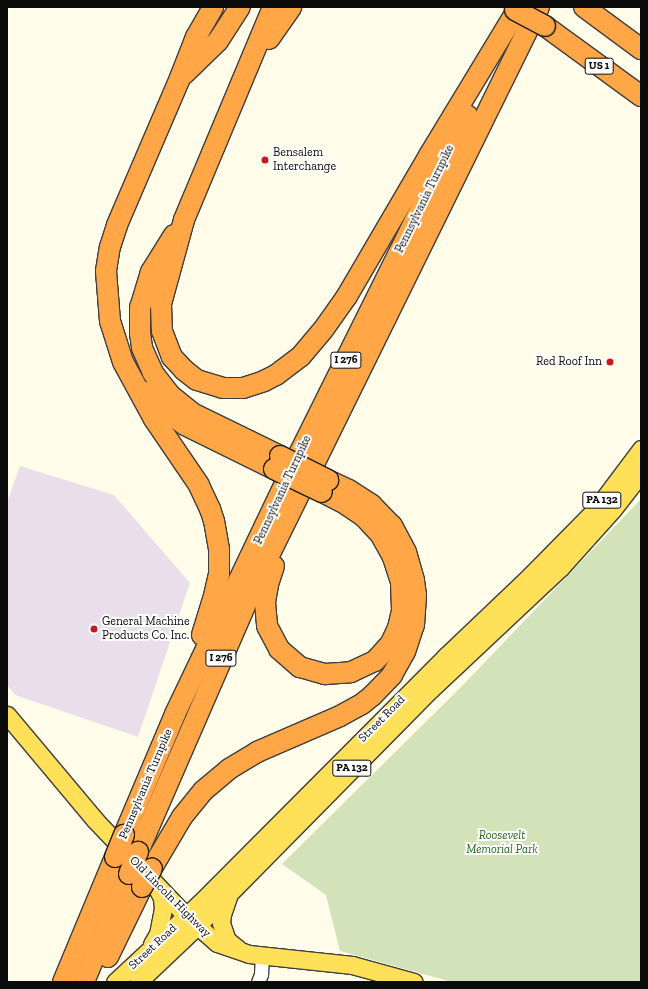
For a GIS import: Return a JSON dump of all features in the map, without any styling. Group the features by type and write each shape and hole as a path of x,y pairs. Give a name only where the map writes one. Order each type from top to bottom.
{"highway":[{"path":"196,37 199,7"},
{"path":"176,714 217,587 220,561 218,535 210,509 199,485 154,419 129,375 117,348 110,321 106,288 108,259 117,225 196,37 213,7"},
{"path":"180,78 218,41 240,7"},
{"path":"274,7 184,220 163,295 160,313 165,341 172,357 184,370 197,380 223,388 243,388 276,375 301,356 335,315 517,8"},
{"path":"248,71 291,7"},
{"name":"Pennsylvania Turnpike","path":"84,982 144,878 138,852 250,592 539,7"},
{"path":"584,7 641,49"},
{"name":"Pennsylvania Turnpike","path":"63,982 176,714 300,452 517,8"},
{"name":"US 1","path":"517,8 641,96"},
{"path":"184,220 151,272 143,294 140,307 140,333 146,361 161,385 186,409 277,463"},
{"path":"129,375 160,406 185,425 277,463 325,486 381,535 393,557 401,582 402,596 400,620 392,643 381,656 371,664 359,670 343,674 317,673 292,662 274,642 265,618 264,602 268,585 312,467"},
{"path":"96,982 144,878 182,817 203,791 229,769 257,752 340,716 362,704 392,675 405,652 414,625 416,595 414,580 406,552 392,526 372,506 349,490 325,486"}],"main road":[{"name":"Street Road","path":"138,982 191,922 446,656 545,561 596,509 641,449"},
{"name":"Street Road","path":"115,982 142,957 230,893 431,689 560,568 609,514 641,473"},
{"name":"Old Lincoln Highway","path":"7,715 144,878 191,922 224,947 254,955 352,965 381,978 414,982"},
{"path":"142,957 158,934 162,920 162,898 144,878"},
{"path":"230,893 222,914 223,932 232,945 254,955"}],"street":[{"path":"254,955 261,974 258,982"}],"shaded area":[{"path":"20,466 114,495 190,583 138,737 15,695 7,685 7,502"}],"green space":[{"name":"Roosevelt Memorial Park","path":"641,499 641,982 452,982 340,951 326,895 282,864 463,685"}],"place":[{"name":"Bensalem Interchange","path":"265,160"},
{"name":"Red Roof Inn","path":"610,362"},
{"name":"General Machine Products Co. Inc.","path":"94,629"}]}
